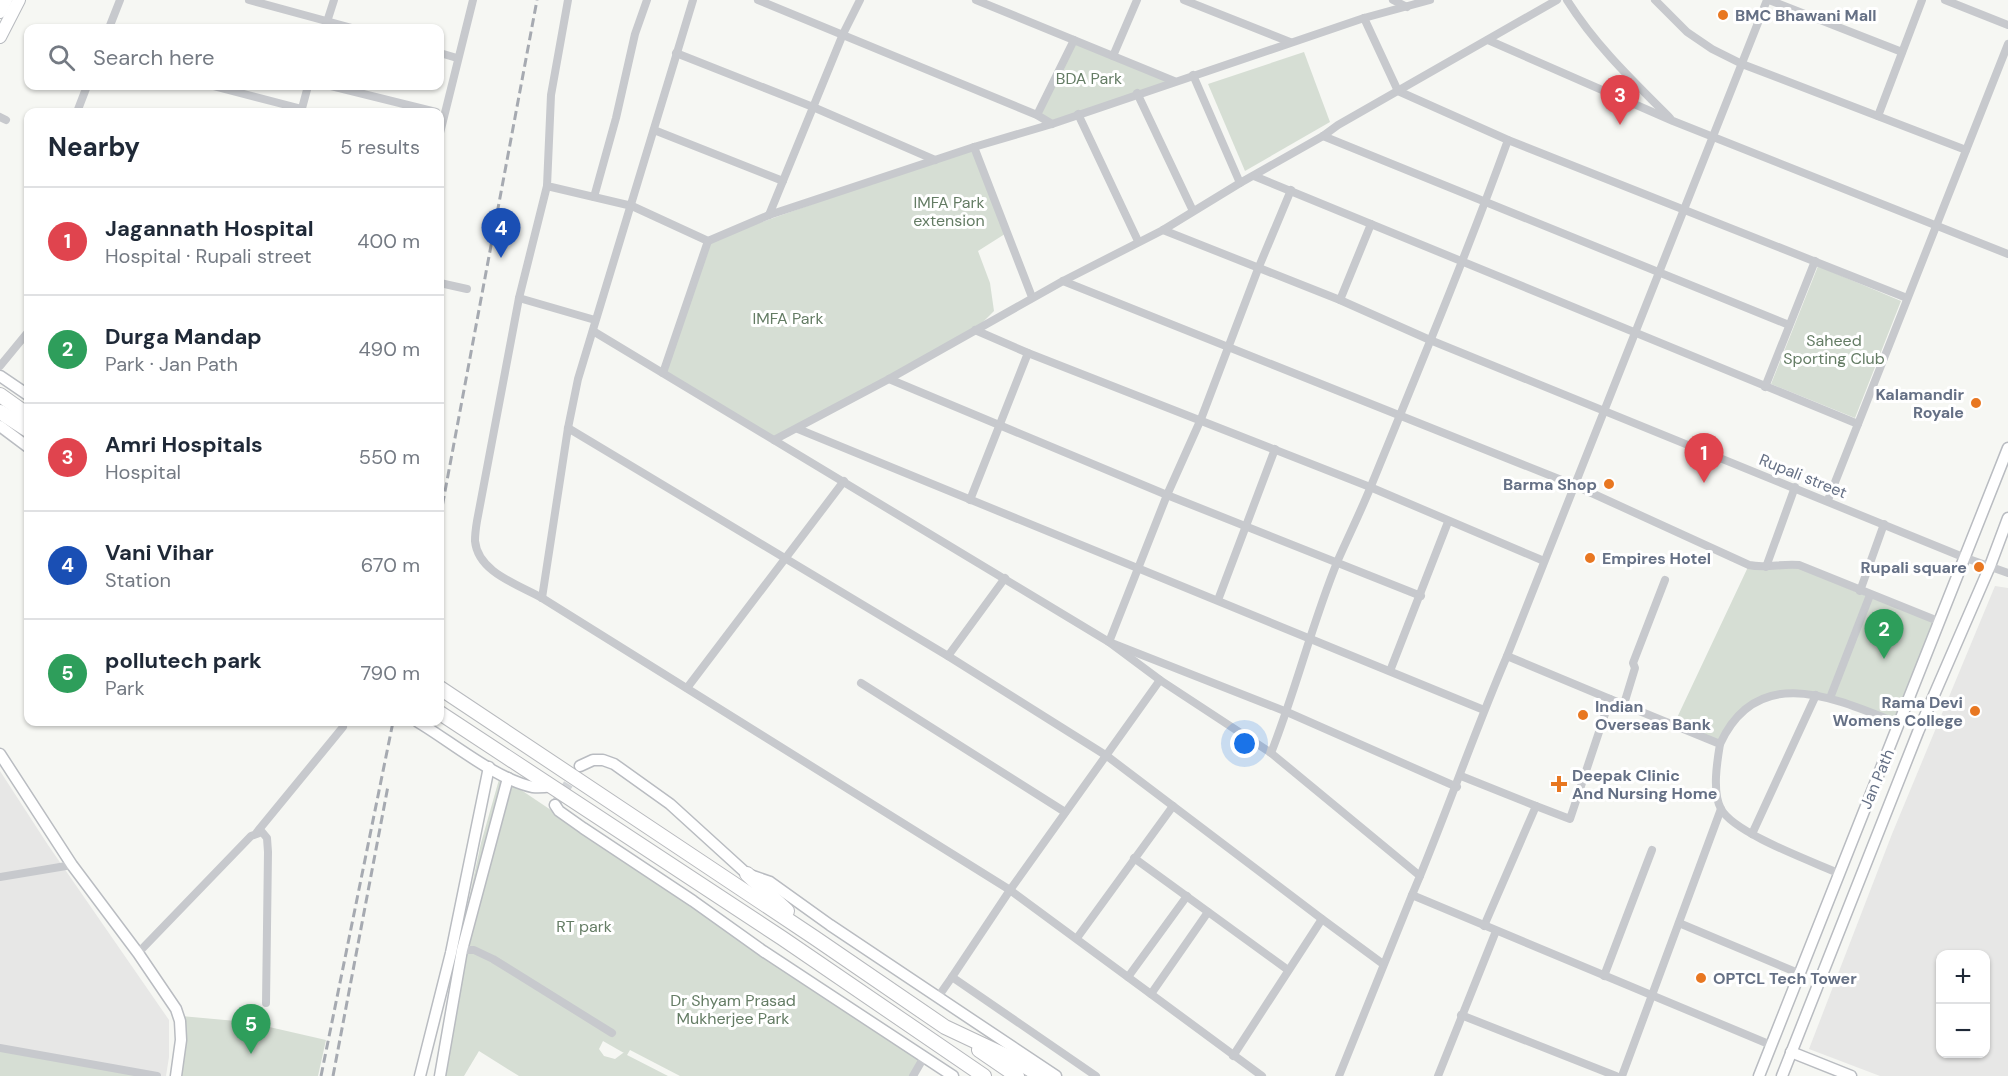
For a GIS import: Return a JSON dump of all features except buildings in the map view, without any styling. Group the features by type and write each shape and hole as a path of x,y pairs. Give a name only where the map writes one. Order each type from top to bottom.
{"highway":[{"path":"0,395 24,412"},
{"path":"0,412 24,427"},
{"path":"444,691 1017,1076"},
{"path":"444,717 782,938 984,1076"},
{"path":"747,874 815,938"},
{"path":"945,1027 1015,1060 1041,1076"},
{"path":"950,1053 966,1076"}],"main road":[{"path":"0,12 6,0"},
{"path":"0,37 19,0"}],"street":[{"path":"111,24 120,0"},
{"path":"249,0 323,24"},
{"path":"326,24 334,0"},
{"path":"442,108 473,0"},
{"path":"568,0 551,95 548,186 519,298 475,540 480,558 487,567 542,598 1010,890 1262,1076"},
{"path":"594,196 616,118 635,34 647,0"},
{"path":"542,598 568,428 578,379 693,0"},
{"path":"758,0 1037,115 1052,124"},
{"path":"769,215 843,34 860,0"},
{"path":"976,0 1174,81"},
{"path":"1113,56 1137,0"},
{"path":"1184,0 1290,42"},
{"path":"1393,0 1407,7"},
{"path":"548,186 632,206 708,241 769,215 974,147 1052,124 1290,42 1430,0"},
{"path":"774,440 889,379 1032,297 1163,230 1338,125 1557,0"},
{"path":"1567,0 1583,26 1604,52 1673,121"},
{"path":"1654,0 1687,32 1712,49 1742,64 1966,150"},
{"path":"1339,1076 1461,776 1484,710 1508,656 1768,0 1902,52"},
{"path":"1878,116 1922,0"},
{"path":"1945,0 2008,26"},
{"path":"1364,18 1398,91 1508,140 1907,298"},
{"path":"1037,115 1074,40"},
{"path":"1488,40 1673,121 2008,254"},
{"path":"1828,500 2008,44"},
{"path":"676,53 813,107 935,160"},
{"path":"444,54 457,58"},
{"path":"1193,75 1240,183"},
{"path":"79,108 85,90"},
{"path":"227,90 290,108"},
{"path":"302,108 307,90"},
{"path":"347,90 417,108"},
{"path":"1137,93 1193,211"},
{"path":"1078,114 1138,241"},
{"path":"654,130 783,181"},
{"path":"1323,136 1789,325"},
{"path":"1271,753 1338,561 1430,340 1508,140"},
{"path":"974,147 1032,297"},
{"path":"1254,176 1634,334 1858,424"},
{"path":"1109,642 1167,495 1201,419 1258,269 1291,190"},
{"path":"1340,300 1371,224"},
{"name":"Rupali street","path":"1163,230 1340,300 1430,340 1605,412 1828,500 1963,557 2008,573"},
{"path":"663,373 708,241"},
{"path":"1765,387 1815,261"},
{"path":"1063,281 1574,485 1743,562 1757,567 1781,564 1798,565 1938,621"},
{"path":"444,284 467,289"},
{"path":"519,298 595,320"},
{"path":"975,330 1370,487 1544,561"},
{"path":"593,331 1109,642 1161,680 1271,753 1420,876"},
{"path":"0,366 24,337"},
{"path":"970,500 1028,353"},
{"path":"0,376 24,391"},
{"path":"889,379 1167,495 1338,561 1421,596"},
{"path":"0,426 24,444"},
{"path":"568,428 948,656 1107,756 1383,964"},
{"path":"798,429 1484,710"},
{"name":"Jan Path","path":"1759,1076 2008,448"},
{"path":"1218,600 1275,449"},
{"path":"687,688 844,481"},
{"path":"1766,567 1795,487"},
{"name":"Jan Path","path":"1782,1076 1918,732 1990,566 2008,518"},
{"path":"1390,671 1448,522"},
{"path":"1860,591 1884,524"},
{"path":"948,656 1005,578"},
{"path":"1624,704 1635,668 1633,663 1665,580"},
{"path":"1830,698 1870,595"},
{"path":"1109,642 1287,712 1457,786"},
{"path":"1508,656 1720,744"},
{"path":"938,997 1010,890 1161,680"},
{"path":"861,683 1065,812"},
{"path":"1622,1076 1721,809 1716,782 1720,744 1735,717 1751,705 1773,695 1796,693 1830,698 1900,724"},
{"path":"1752,834 1816,695"},
{"path":"1461,776 1570,819 1610,699"},
{"path":"425,726 508,778 534,788 552,786"},
{"path":"138,953 257,832 343,727"},
{"path":"0,754 72,865 138,953 176,1009 180,1021 181,1040 176,1076"},
{"path":"580,766 593,760 603,760 614,764 670,804 747,874 770,882 830,925 1056,1076"},
{"path":"420,1076 451,953 489,767"},
{"path":"440,1076 462,950 508,778"},
{"path":"555,805 559,811 583,828 763,951 952,1076"},
{"path":"1077,938 1173,806"},
{"path":"1484,926 1536,806"},
{"path":"1721,809 1732,821 1752,834 1838,873"},
{"path":"257,832 262,831 267,838 266,1003"},
{"path":"1604,976 1652,850"},
{"path":"1134,858 1287,970"},
{"path":"0,877 72,865"},
{"path":"1412,895 1771,1045"},
{"path":"1128,977 1187,896"},
{"path":"1151,994 1208,912"},
{"path":"1233,1056 1322,919"},
{"path":"1679,923 1798,973"},
{"path":"1438,1076 1496,931"},
{"path":"462,950 474,950 493,959 612,1033"},
{"path":"952,977 1096,1076"},
{"path":"1461,1015 1616,1076"},
{"path":"0,1048 157,1076"},
{"path":"1791,1052 1851,1076"},
{"path":"913,1076 924,1057"}],"shaded area":[{"name":"Rama Devi Womens College","path":"1995,586 2008,588 2008,1076 1880,1076 1809,1049 1892,834"},
{"path":"0,771 48,845 169,1020 169,1057 166,1076 0,1076"}],"green space":[{"name":"BDA Park","path":"1074,40 1174,81 1052,124 1037,115"},
{"path":"1304,52 1330,122 1245,171 1208,84"},
{"name":"IMFA Park","path":"974,147 1008,232 978,251 990,283 994,311 975,330 774,440 663,373 708,241"},
{"name":"Saheed Sporting Club","path":"1818,266 1901,301 1855,418 1771,384"},
{"path":"1748,567 1797,567 1866,596 1830,696 1796,691 1751,703 1719,742 1675,722"},
{"path":"1870,597 1937,622 1899,722 1832,697"},
{"path":"500,776 921,1058 910,1076 680,1076 630,1050 627,1055 668,1076 519,1076 479,1051 464,1076 445,1076 459,945 481,843","holes":["603,1041 624,1053 615,1059 604,1056 599,1049"]},
{"path":"181,1016 247,1022 326,1040 318,1076 177,1076"},
{"path":"0,1049 155,1076 0,1076"}],"tunnel":[{"path":"555,805 577,770"}],"railway":[{"path":"444,497 537,0"},
{"path":"321,1076 392,726"},
{"path":"333,1076 388,786"}],"place":[{"name":"BMC Bhawani Mall","path":"1723,15"},
{"name":"Amri Hospitals","path":"1620,125"},
{"name":"Vani Vihar","path":"501,258"},
{"name":"Kalamandir Royale","path":"1976,403"},
{"name":"Jagannath Hospital","path":"1704,483"},
{"name":"Barma Shop","path":"1609,484"},
{"name":"Empires Hotel","path":"1590,558"},
{"name":"Rupali square","path":"1979,567"},
{"name":"Durga Mandap","path":"1884,659"},
{"name":"Rama Devi Womens College","path":"1975,711"},
{"name":"Indian Overseas Bank","path":"1583,715"},
{"name":"Deepak Clinic And Nursing Home","path":"1559,784"},
{"name":"OPTCL Tech Tower","path":"1701,978"},
{"name":"pollutech park","path":"251,1054"}],"park label":[{"name":"IMFA Park extension","path":"949,211"},
{"name":"RT park","path":"584,926"},
{"name":"Dr Shyam Prasad Mukherjee Park","path":"733,1009"}]}
